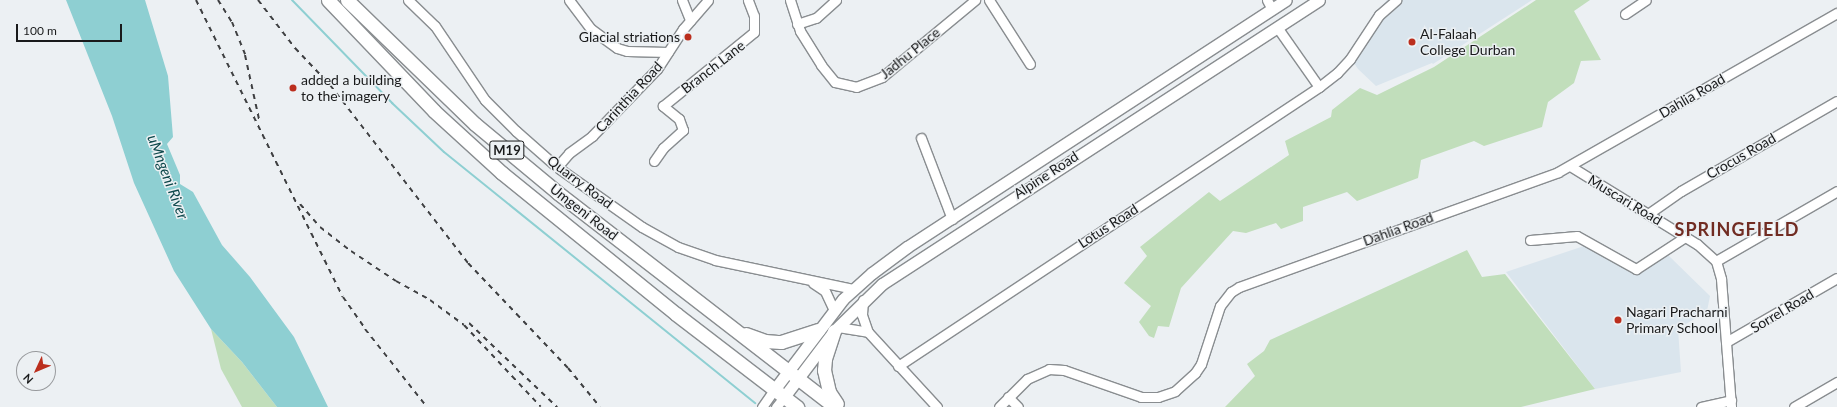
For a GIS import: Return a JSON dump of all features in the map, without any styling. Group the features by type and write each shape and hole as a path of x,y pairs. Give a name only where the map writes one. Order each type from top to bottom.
{"highway":[{"name":"Umgeni Road","path":"328,0 434,111 502,173 778,398 797,407"},
{"name":"Umgeni Road","path":"347,0 475,124 736,331 835,407"},
{"path":"836,329 824,370 829,392 839,407"},
{"path":"736,331 765,341 781,342 818,330"}],"main road":[{"name":"Alpine Road","path":"778,398 788,371 834,310 854,289 907,247 1113,115 1269,5 1286,0"},
{"name":"Alpine Road","path":"778,398 798,379 836,329 862,300 911,264 1319,0"},
{"path":"1113,115 1119,122 1140,115"}],"street":[{"name":"Quarry Road","path":"408,0 443,35 492,107 557,167 642,227 678,246 734,266 854,289"},
{"path":"569,0 591,29 617,48 627,51 668,52"},
{"path":"682,0 690,20"},
{"name":"Carinthia Road","path":"557,167 569,153 592,136 661,65 690,20 708,0"},
{"name":"Branch Lane","path":"654,161 663,148 683,130 679,119 663,106 753,35 755,24 748,0"},
{"name":"Jadhu Place","path":"790,0 797,24 832,79 840,85 856,87 864,86 886,75 975,0"},
{"path":"797,24 816,18 836,0"},
{"path":"989,0 1030,64"},
{"name":"Lotus Road","path":"898,366 1318,87 1342,68 1379,15 1396,0"},
{"path":"1625,14 1646,0"},
{"name":"Dahlia Road","path":"999,407 1031,376 1049,369 1064,370 1130,395 1149,397 1166,394 1183,385 1195,373 1201,364 1220,306 1232,292 1239,287 1570,166 1837,13"},
{"path":"1277,27 1318,87"},
{"name":"Crocus Road","path":"1648,214 1681,191 1837,101"},
{"path":"921,138 952,219"},
{"name":"Muscari Road","path":"1570,166 1685,237 1716,261"},
{"path":"1701,407 1731,404 1721,279 1716,261 1837,191"},
{"path":"1530,240 1577,236 1636,269 1685,237"},
{"name":"Sorrel Road","path":"1726,342 1837,278"},
{"name":"Quarry Road","path":"808,281 821,287 834,310"},
{"path":"862,300 862,315 868,332 937,407"},
{"path":"836,329 868,332"},
{"path":"1794,407 1837,382"},
{"path":"1008,397 1018,407"},
{"path":"762,407 778,398"}],"shaded area":[{"name":"Al-Falaah College Durban","path":"1387,0 1532,0 1433,64 1432,63 1376,86 1358,69 1348,54 1371,19"},
{"name":"Nagari Pracharni Primary School","path":"1587,245 1637,274 1668,255 1710,296 1707,311 1678,329 1681,372 1595,389 1506,272"}],"green space":[{"path":"1536,0 1590,0 1574,11 1601,60 1581,61 1574,83 1548,102 1542,127 1484,146 1474,141 1421,160 1418,178 1357,201 1347,192 1303,207 1303,221 1281,229 1276,223 1246,233 1233,231 1181,288 1169,327 1158,326 1154,338 1149,336 1139,322 1151,306 1124,283 1147,256 1140,247 1209,192 1220,201 1289,155 1285,141 1331,117 1332,110 1360,88 1377,95 1434,67"},
{"path":"1467,250 1482,277 1505,274 1595,389 1521,407 1225,407 1255,376 1247,364 1264,351 1270,340"},
{"path":"211,329 242,362 277,407 242,407 221,369"}],"water":[{"name":"uMngeni River","path":"66,0 145,0 168,76 173,137 167,144 180,175 180,184 193,192 222,245 250,277 294,337 328,407 277,407 242,362 211,329 174,271 134,183 112,116"}],"waterway":[{"path":"292,0 392,103 444,152 755,403"}],"railway":[{"path":"196,0 343,297 365,329 427,407"},
{"path":"218,0 232,22 245,55 259,119"},
{"path":"258,0 295,48 330,85 468,263 568,368 600,407"},
{"path":"300,204 320,227 351,251 396,281 430,300 464,325 541,407"},
{"path":"469,323 557,407"}],"place":[{"name":"Glacial striations","path":"688,37"},
{"name":"Al-Falaah College Durban","path":"1412,42"},
{"name":"added a building to the imagery","path":"293,88"},
{"name":"Nagari Pracharni Primary School","path":"1618,320"}],"district":[{"name":"SPRINGFIELD","path":"1737,229"}]}
